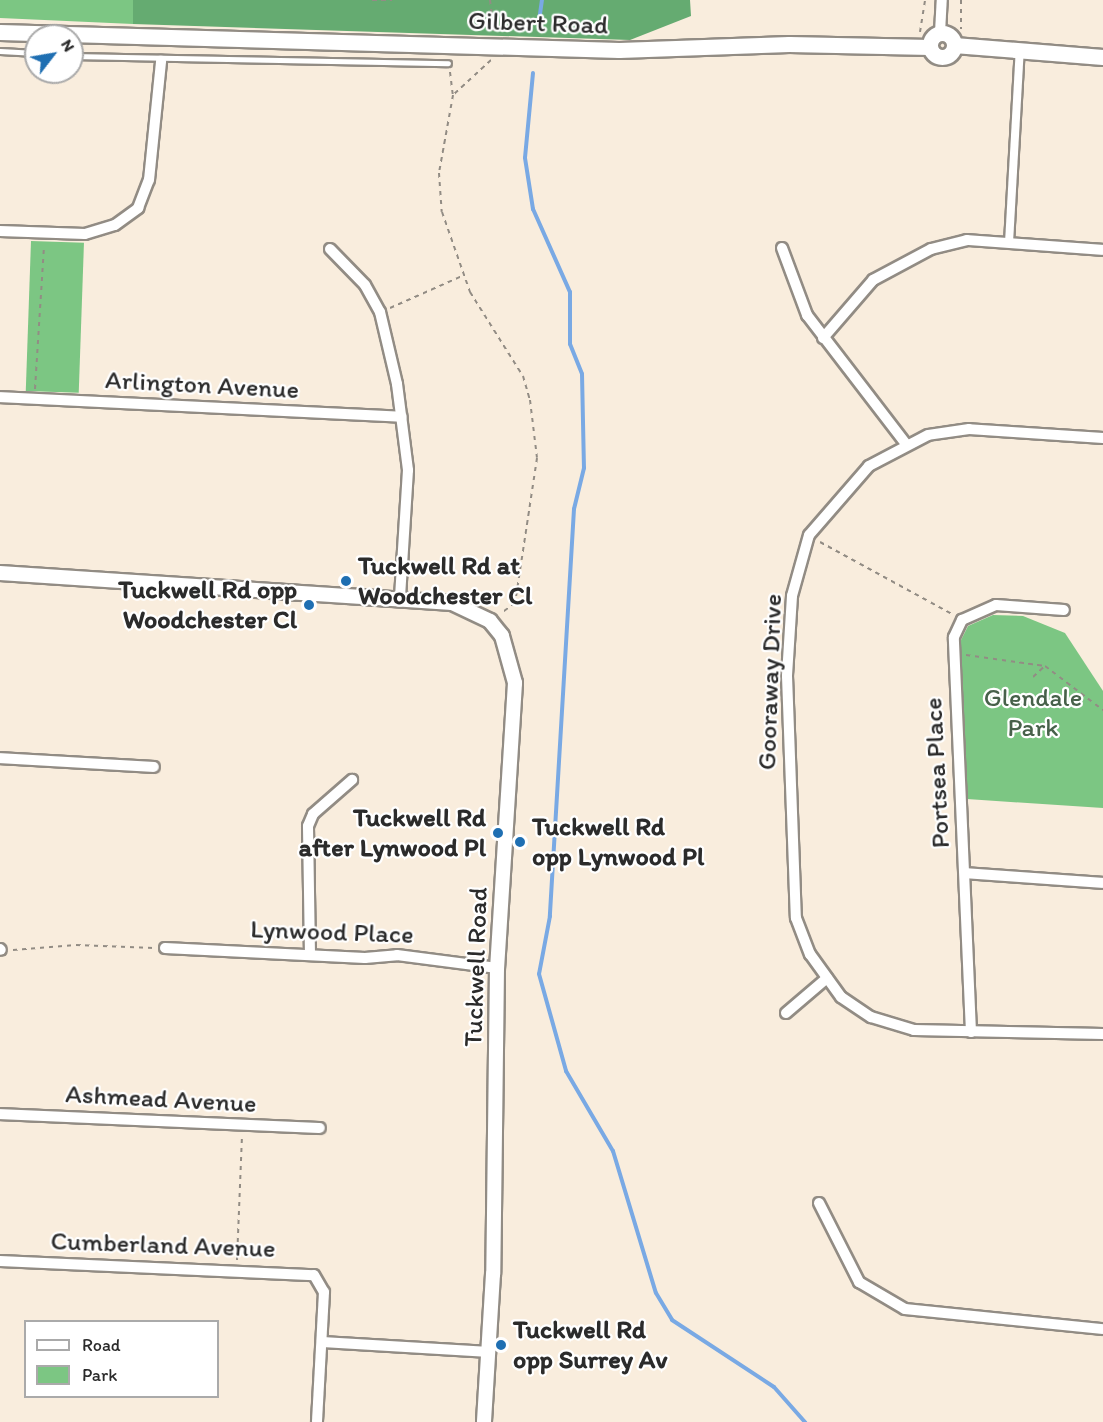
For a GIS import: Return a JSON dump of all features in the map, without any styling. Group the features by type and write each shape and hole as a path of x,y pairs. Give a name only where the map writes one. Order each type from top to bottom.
{"main road":[{"name":"Gilbert Road","path":"0,32 619,50 926,47 944,57 954,45"},
{"path":"926,47 940,33 954,45 1103,57"}],"street":[{"path":"940,33 942,0"},
{"path":"1009,243 1020,50"},
{"path":"0,231 85,234 115,225 138,208 149,180 161,61"},
{"path":"823,338 873,280 892,268 967,240 1103,250"},
{"path":"782,248 807,315 906,444"},
{"path":"330,249 365,285 380,312 402,417 408,470 400,598"},
{"name":"Arlington Avenue","path":"0,397 402,417"},
{"name":"Gooraway Drive","path":"1103,438 969,429 906,444 868,466 809,536 791,608 789,830 796,918 827,978 841,997 871,1017 914,1030 1103,1034"},
{"path":"0,573 452,603 490,621"},
{"path":"962,620 996,605 1064,610"},
{"name":"Portsea Place","path":"962,620 953,653 971,1032"},
{"name":"Tuckwell Road","path":"484,1422 489,1352 497,968 515,683 512,659 490,621"},
{"path":"0,758 154,767"},
{"path":"310,955 308,826 313,814 352,780"},
{"path":"965,873 1103,883"},
{"name":"Lynwood Place","path":"165,948 310,955 397,955 497,968"},
{"path":"786,1013 827,978"},
{"name":"Ashmead Avenue","path":"0,1114 320,1128"},
{"path":"819,1203 859,1282 905,1309 1103,1329"},
{"name":"Cumberland Avenue","path":"0,1261 237,1269 305,1274 321,1282 323,1342"},
{"path":"317,1422 323,1342 489,1352"}],"lane":[{"path":"0,51 24,53"},
{"name":"Gilbert Road","path":"84,57 161,61 448,63"}],"path":[{"path":"372,0 392,0"},
{"path":"490,0 496,20 494,34"},
{"path":"926,0 926,47"},
{"path":"961,0 961,29"},
{"path":"453,95 492,58"},
{"path":"448,63 453,95 439,173 442,212 464,275 492,335 523,376 537,458 515,603 490,621"},
{"path":"34,399 45,233"},
{"path":"380,312 464,275"},
{"path":"809,536 962,620"},
{"path":"953,653 1046,666 1103,710"},
{"path":"1033,677 1046,666"},
{"path":"1,950 76,945 165,948"},
{"path":"237,1269 242,1125"}],"green space":[{"path":"0,0 133,0 133,24 0,18"},
{"path":"133,0 690,0 691,16 630,40 133,24"},
{"path":"31,241 84,243 79,393 26,391"},
{"name":"Glendale Park","path":"993,615 1023,616 1065,633 1103,691 1103,808 967,799 960,642 968,626"}],"waterway":[{"path":"539,21 542,0"},
{"path":"533,73 525,158 533,209 570,292 570,344 582,374 584,468 574,509 550,916 539,974 566,1071 613,1151 656,1293 672,1320 774,1387 805,1422"}],"place":[{"name":"Tuckwell Rd at Woodchester Cl","path":"346,581"},
{"name":"Tuckwell Rd opp Woodchester Cl","path":"309,605"},
{"name":"Tuckwell Rd after Lynwood Pl","path":"498,833"},
{"name":"Tuckwell Rd opp Lynwood Pl","path":"520,842"},
{"name":"Tuckwell Rd opp Surrey Av","path":"501,1345"}]}
